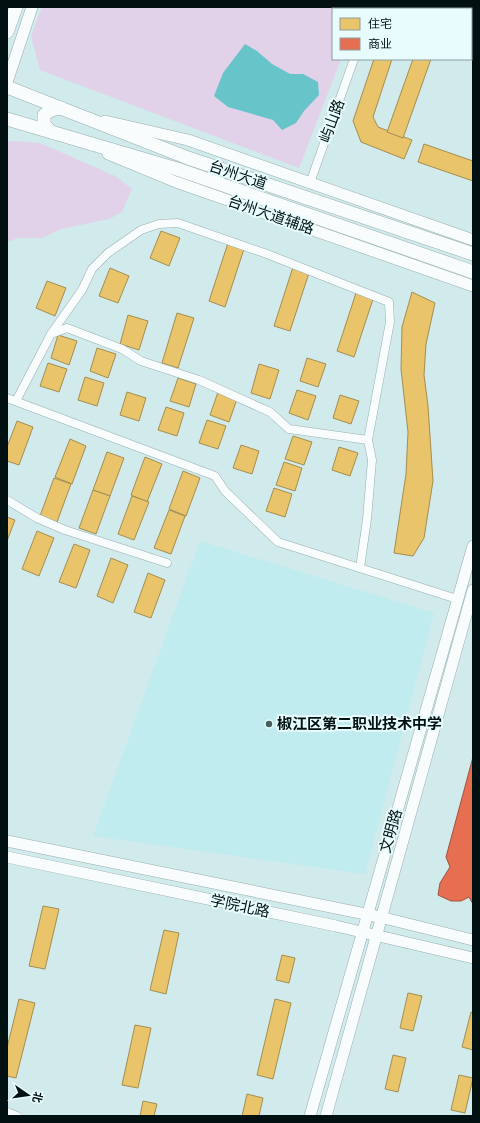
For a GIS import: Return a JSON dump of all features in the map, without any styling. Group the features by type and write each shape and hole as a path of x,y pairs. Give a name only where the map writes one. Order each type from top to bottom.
{"main road":[{"path":"8,25 16,7"},
{"path":"7,82 32,7"},
{"name":"台州大道","path":"7,87 188,158 473,254"},
{"path":"51,132 44,124 44,115 51,110 61,108"},
{"path":"80,115 188,140 473,240"},
{"name":"台州大道","path":"7,119 177,169 473,272"},
{"name":"台州大道辅路","path":"71,138 176,182 473,286"},
{"name":"文明路","path":"310,1116 473,546"},
{"name":"文明路","path":"326,1116 380,917 473,590"},
{"name":"学院北路","path":"7,841 380,917 473,940"},
{"name":"学院北路","path":"7,857 376,935 473,958"}],"street":[{"name":"屿山路","path":"310,183 354,60"},
{"path":"16,401 51,334 82,290 92,269 108,253 141,230 159,224 178,223 213,234 389,302 390,322 368,440 372,460 367,520 360,568"},
{"path":"51,334 67,328 122,349 141,361 199,380 270,412 289,429 368,440"},
{"path":"7,398 215,476 225,491 278,542 458,599"},
{"path":"7,500 37,518 65,530 167,563"},
{"path":"7,1112 17,1116"}],"shaded area":[{"path":"42,7 361,7 332,8 332,60 341,60 299,168 40,70 31,36"},
{"path":"7,142 40,143 115,176 132,189 122,212 109,219 61,229 42,238 18,238 7,242"},
{"name":"椒江区第二职业技术中学","path":"200,541 434,613 365,874 93,836"}],"water":[{"path":"245,44 257,51 272,64 290,74 303,74 318,82 319,95 304,111 296,123 282,130 273,120 228,107 214,96 223,73"}],"building: 住宅":[{"path":"391,7 409,7 408,8"},
{"path":"374,60 392,60 373,117 378,127 412,140 404,159 361,142 353,121"},
{"path":"413,60 431,60 403,138 387,132"},
{"path":"424,144 473,161 473,181 418,162"},
{"path":"161,231 180,238 169,266 150,258"},
{"path":"228,243 244,249 225,307 209,301"},
{"path":"293,267 309,273 290,331 274,326"},
{"path":"110,268 129,276 118,303 99,296"},
{"path":"47,281 66,288 55,316 36,308"},
{"path":"412,292 435,303 426,344 424,375 428,406 433,481 424,538 413,556 394,553 406,474 408,432 401,369 402,327"},
{"path":"356,293 373,299 354,357 337,351"},
{"path":"177,313 194,318 178,368 162,363"},
{"path":"128,315 148,321 139,350 120,344"},
{"path":"58,335 77,341 69,365 51,358"},
{"path":"97,348 116,354 108,378 90,371"},
{"path":"307,358 326,364 318,387 300,381"},
{"path":"48,363 67,369 59,392 40,386"},
{"path":"259,364 279,370 270,399 251,393"},
{"path":"85,377 104,383 97,406 78,400"},
{"path":"178,378 196,384 189,407 170,401"},
{"path":"297,390 316,396 308,420 289,413"},
{"path":"127,392 146,398 139,421 120,415"},
{"path":"218,392 237,399 229,422 210,415"},
{"path":"340,395 359,401 351,424 333,418"},
{"path":"166,407 184,413 177,436 158,430"},
{"path":"207,420 226,426 218,449 199,443"},
{"path":"17,421 33,427 19,465 7,461 7,447"},
{"path":"293,436 312,442 304,465 285,459"},
{"path":"70,439 86,446 72,484 55,477"},
{"path":"241,445 259,451 252,474 233,468"},
{"path":"339,447 358,453 350,476 332,470"},
{"path":"107,452 124,458 110,496 93,490"},
{"path":"145,457 162,464 147,502 131,495"},
{"path":"284,462 302,468 295,491 276,485"},
{"path":"183,471 200,478 186,516 169,509"},
{"path":"54,478 71,484 57,522 40,516"},
{"path":"274,488 292,494 285,517 266,511"},
{"path":"93,490 110,496 96,534 79,528"},
{"path":"132,496 149,502 134,540 118,534"},
{"path":"169,510 185,516 171,554 154,548"},
{"path":"7,517 15,520 7,541"},
{"path":"37,531 54,538 39,576 22,569"},
{"path":"74,544 90,550 76,588 59,582"},
{"path":"111,558 128,565 113,603 97,596"},
{"path":"148,573 165,580 151,618 134,612"},
{"path":"43,906 59,909 45,969 29,966"},
{"path":"164,930 179,933 166,994 150,990"},
{"path":"282,955 295,958 289,983 276,980"},
{"path":"408,993 422,996 413,1031 400,1028"},
{"path":"19,999 35,1003 16,1078 7,1076 7,1048"},
{"path":"275,999 291,1003 273,1079 257,1075"},
{"path":"471,1012 473,1013 473,1050 462,1047"},
{"path":"135,1025 151,1028 138,1088 122,1085"},
{"path":"393,1055 406,1058 398,1092 385,1089"},
{"path":"459,1075 473,1078 465,1113 451,1110"},
{"path":"247,1094 263,1098 259,1116 242,1116"},
{"path":"143,1101 157,1104 154,1116 140,1116"}],"building: 商业":[{"path":"473,757 473,904 469,897 461,901 451,901 438,895 440,883 450,867 446,857"}],"place":[{"name":"椒江区第二职业技术中学","path":"269,724"}]}
